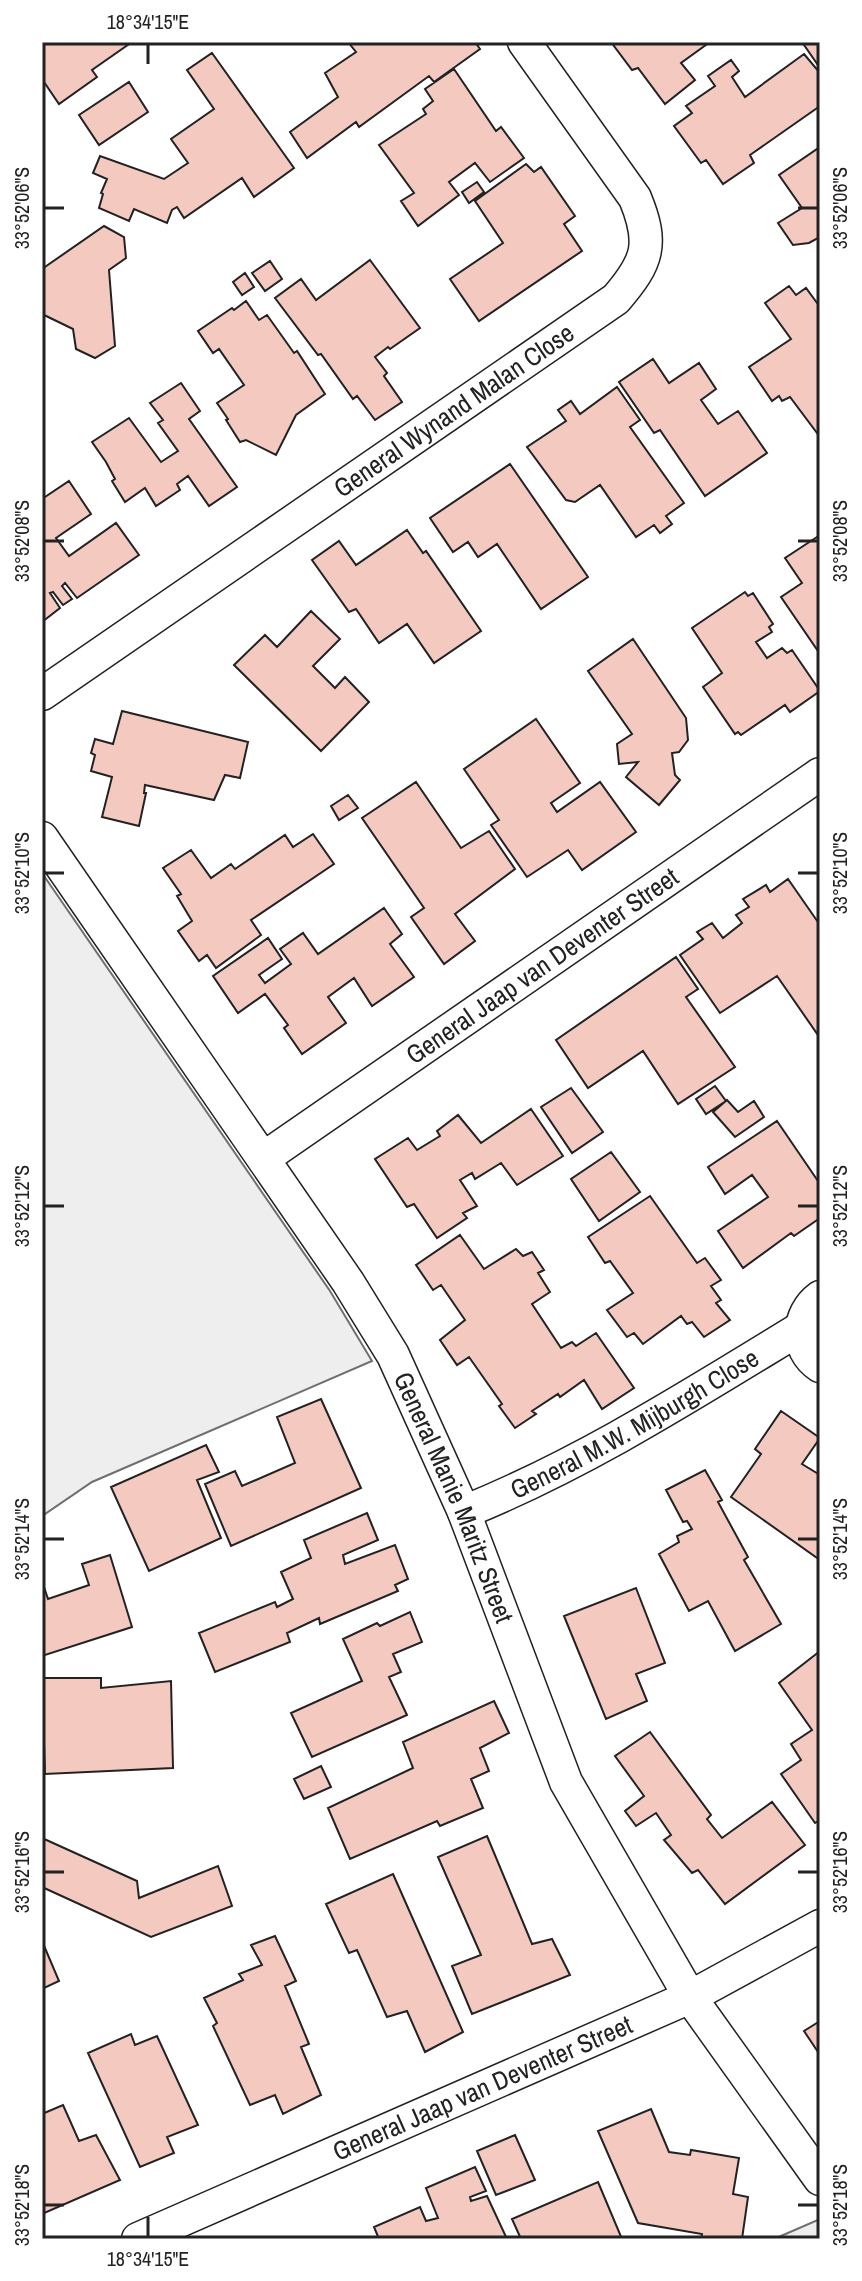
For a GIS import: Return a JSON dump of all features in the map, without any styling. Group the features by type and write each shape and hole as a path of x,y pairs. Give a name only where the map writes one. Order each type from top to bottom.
{"street":[{"name":"General Wynand Malan Close","path":"42,694 616,299 637,275 646,252 645,222 635,198 524,42"},
{"name":"General Jaap van Deventer Street","path":"264,1158 820,774"},
{"name":"General Manie Maritz Street","path":"42,838 264,1158 393,1355 464,1512 566,1782 690,1997 820,2179"},
{"name":"General M.W. Mijburgh Close","path":"464,1512 555,1472 646,1422 801,1328 804,1315 820,1297"},
{"path":"801,1328 806,1352 820,1366"},
{"name":"General Jaap van Deventer Street","path":"138,2239 690,1997 820,1926"}],"shaded area":[{"path":"42,873 330,1291 372,1361 92,1482 42,1516"},
{"path":"820,2219 820,2239 774,2239"}],"building":[{"path":"42,42 132,42 92,70 97,77 59,104 42,79"},
{"path":"348,42 475,42 480,49 434,82 429,76 359,127 356,122 307,158 290,132 338,97 325,73 356,52"},
{"path":"611,42 710,42 681,63 695,80 665,104 638,68 632,70"},
{"path":"802,42 820,42 820,68"},
{"path":"212,53 294,168 254,197 242,178 184,218 177,207 172,210 167,223 134,209 129,221 99,208 107,179 93,173 100,156 164,179 188,163 171,139 214,109 187,70"},
{"path":"804,54 820,73 820,106 750,155 754,163 723,184 706,160 701,163 674,126 692,113 686,106 715,86 708,76 731,60 739,71 732,77 745,97"},
{"path":"454,69 496,131 501,127 524,158 490,182 475,163 449,182 459,195 418,226 401,201 414,193 379,145 426,114 423,109 433,101 425,89"},
{"path":"129,82 148,112 99,145 79,115"},
{"path":"820,147 820,237 809,243 793,245 778,223 802,208 779,175"},
{"path":"526,164 534,172 541,167 575,216 564,224 582,251 479,321 450,279 503,243 475,201"},
{"path":"477,182 484,192 469,203 462,192"},
{"path":"104,226 124,237 126,258 109,270 115,346 95,358 76,349 73,329 42,314 42,269"},
{"path":"370,260 420,328 375,357 402,402 375,420 357,396 353,399 275,298 301,279 316,300"},
{"path":"270,261 282,279 265,291 252,273"},
{"path":"245,273 254,287 242,295 233,282"},
{"path":"789,286 796,295 806,288 820,307 820,437 790,397 782,401 779,396 772,401 749,367 791,339 765,303"},
{"path":"246,301 259,320 267,315 294,353 297,351 325,394 296,415 276,455 246,440 240,442 226,420 217,403 244,385 219,349 213,353 198,331"},
{"path":"653,359 669,383 699,363 716,389 701,400 718,424 738,411 767,453 705,496 660,430 654,433 619,382"},
{"path":"181,383 200,411 189,419 237,487 209,506 188,476 177,484 180,490 156,506 145,488 125,502 112,481 115,479 106,462 92,442 129,418 161,462 178,451 158,423 163,420 150,403"},
{"path":"617,387 640,420 630,427 684,503 666,516 672,524 660,533 654,525 636,537 600,485 575,502 566,500 527,447 566,421 558,410 571,401 580,414"},
{"path":"510,464 588,577 541,609 497,544 478,557 468,542 453,552 430,518"},
{"path":"69,481 91,514 56,538 69,556 116,523 139,555 77,598 65,583 62,586 72,599 63,605 53,592 50,593 60,608 42,622 42,499"},
{"path":"407,530 423,553 426,551 481,631 434,663 407,624 379,643 356,609 349,612 312,560 339,541 356,565"},
{"path":"820,535 820,654 781,597 802,583 785,558"},
{"path":"745,592 748,596 753,593 773,624 769,627 772,632 756,642 767,658 782,648 787,653 792,650 820,691 790,712 785,705 741,735 738,732 735,734 703,687 722,673 692,628"},
{"path":"311,611 340,639 313,666 335,688 345,677 369,702 321,751 234,665 265,635 277,647"},
{"path":"633,639 686,718 688,740 679,752 672,753 675,775 680,780 659,805 626,777 638,762 619,764 617,744 632,734 588,671"},
{"path":"122,711 248,742 240,778 225,775 214,800 145,785 139,826 102,817 112,777 91,771 95,755 91,753 95,739 113,744"},
{"path":"536,719 580,783 551,803 557,812 600,782 636,832 582,870 568,850 527,877 491,825 499,820 464,769"},
{"path":"416,782 461,848 489,831 515,869 455,914 475,941 444,964 411,917 424,908 362,818"},
{"path":"348,795 358,808 339,820 331,806"},
{"path":"313,834 334,864 251,920 261,935 216,968 207,955 199,961 178,931 192,921 177,896 181,894 163,868 191,850 211,878 231,864 235,869 285,835 293,847"},
{"path":"788,879 820,925 820,1038 777,976 720,1013 680,955 703,939 697,932 712,923 723,938 742,923 736,915 749,907 743,899 766,885 770,892"},
{"path":"384,908 402,934 390,944 414,977 372,1006 354,978 328,997 346,1023 302,1054 284,1028 288,1025 265,994 238,1013 213,976 268,938 282,959 259,975 265,983 291,964 280,949 303,933 318,954"},
{"path":"676,957 698,989 686,997 735,1067 678,1104 643,1051 588,1088 556,1040"},
{"path":"715,1086 726,1101 706,1114 696,1099"},
{"path":"571,1088 603,1132 572,1153 541,1107"},
{"path":"727,1100 738,1112 754,1101 764,1117 735,1137 713,1112"},
{"path":"531,1109 563,1156 517,1185 501,1163 475,1179 472,1173 460,1180 477,1206 463,1213 467,1218 437,1238 414,1204 407,1207 375,1159 408,1138 417,1150 440,1136 437,1131 458,1115 481,1143"},
{"path":"777,1121 820,1184 820,1218 794,1236 791,1233 743,1268 718,1231 768,1197 752,1175 725,1194 708,1167"},
{"path":"611,1152 640,1192 599,1221 571,1179"},
{"path":"650,1196 697,1263 705,1258 721,1280 711,1286 721,1300 716,1303 730,1320 704,1337 692,1322 687,1324 681,1316 643,1344 634,1333 627,1337 607,1310 633,1293 610,1261 605,1263 588,1237"},
{"path":"460,1235 484,1269 516,1249 523,1256 532,1252 544,1270 538,1273 550,1292 532,1304 561,1348 572,1342 576,1346 596,1333 634,1388 602,1409 584,1380 532,1411 536,1414 515,1428 469,1357 457,1365 440,1340 465,1320 441,1285 433,1290 416,1265"},
{"path":"321,1399 361,1488 231,1546 205,1484 235,1471 242,1486 295,1463 277,1417"},
{"path":"781,1411 820,1438 802,1464 820,1475 820,1560 731,1497 761,1454 755,1449"},
{"path":"206,1445 219,1472 197,1480 221,1538 149,1571 111,1487"},
{"path":"705,1470 722,1500 718,1502 748,1557 744,1560 781,1624 735,1651 708,1601 689,1611 659,1554 679,1542 677,1536 692,1529 687,1521 683,1522 666,1490"},
{"path":"367,1513 378,1540 343,1555 345,1564 395,1545 408,1579 395,1585 398,1591 320,1624 319,1618 287,1633 290,1642 215,1672 199,1633 275,1602 277,1607 293,1599 281,1572 311,1558 304,1540"},
{"path":"110,1555 132,1627 42,1656 42,1581 48,1599 89,1585 82,1564"},
{"path":"636,1588 665,1663 636,1674 647,1701 606,1719 564,1616"},
{"path":"410,1612 422,1642 393,1654 401,1672 389,1677 407,1715 312,1757 291,1713 362,1681 343,1639"},
{"path":"820,1651 820,1820 815,1823 781,1774 801,1760 791,1744 812,1730 779,1683"},
{"path":"42,1678 101,1678 101,1688 171,1681 173,1768 45,1774"},
{"path":"494,1701 509,1733 480,1748 489,1771 471,1779 483,1808 440,1826 437,1821 350,1859 328,1808 413,1768 403,1742"},
{"path":"650,1732 711,1815 707,1819 722,1838 772,1802 805,1845 725,1904 698,1870 692,1873 664,1840 671,1835 656,1813 636,1826 625,1811 644,1796 615,1756"},
{"path":"321,1766 331,1787 304,1799 294,1779"},
{"path":"487,1836 532,1944 552,1939 570,1975 472,2014 452,1966 481,1955 438,1857"},
{"path":"42,1838 137,1881 139,1898 218,1866 232,1906 151,1937 42,1887"},
{"path":"393,1874 463,2032 425,2052 407,2011 387,2017 357,1950 349,1953 326,1904"},
{"path":"275,1936 296,1981 285,1986 309,2044 301,2047 321,2095 283,2114 275,2095 250,2105 213,2026 217,2023 204,1998 243,1980 239,1974 262,1965 251,1945"},
{"path":"42,1941 59,1981 42,1989"},
{"path":"820,2021 820,2055 804,2031"},
{"path":"131,2034 135,2045 157,2036 198,2125 167,2137 174,2153 140,2167 88,2053"},
{"path":"63,2105 79,2141 96,2135 120,2180 42,2214 42,2114"},
{"path":"651,2109 669,2152 690,2155 691,2150 739,2158 733,2194 748,2197 742,2239 701,2239 702,2234 638,2223 598,2131"},
{"path":"515,2135 535,2180 496,2195 477,2151"},
{"path":"475,2167 486,2191 470,2197 471,2201 487,2196 507,2239 379,2239 374,2227 420,2207 426,2221 438,2218 426,2188"},
{"path":"598,2182 622,2239 521,2239 512,2219"}]}
